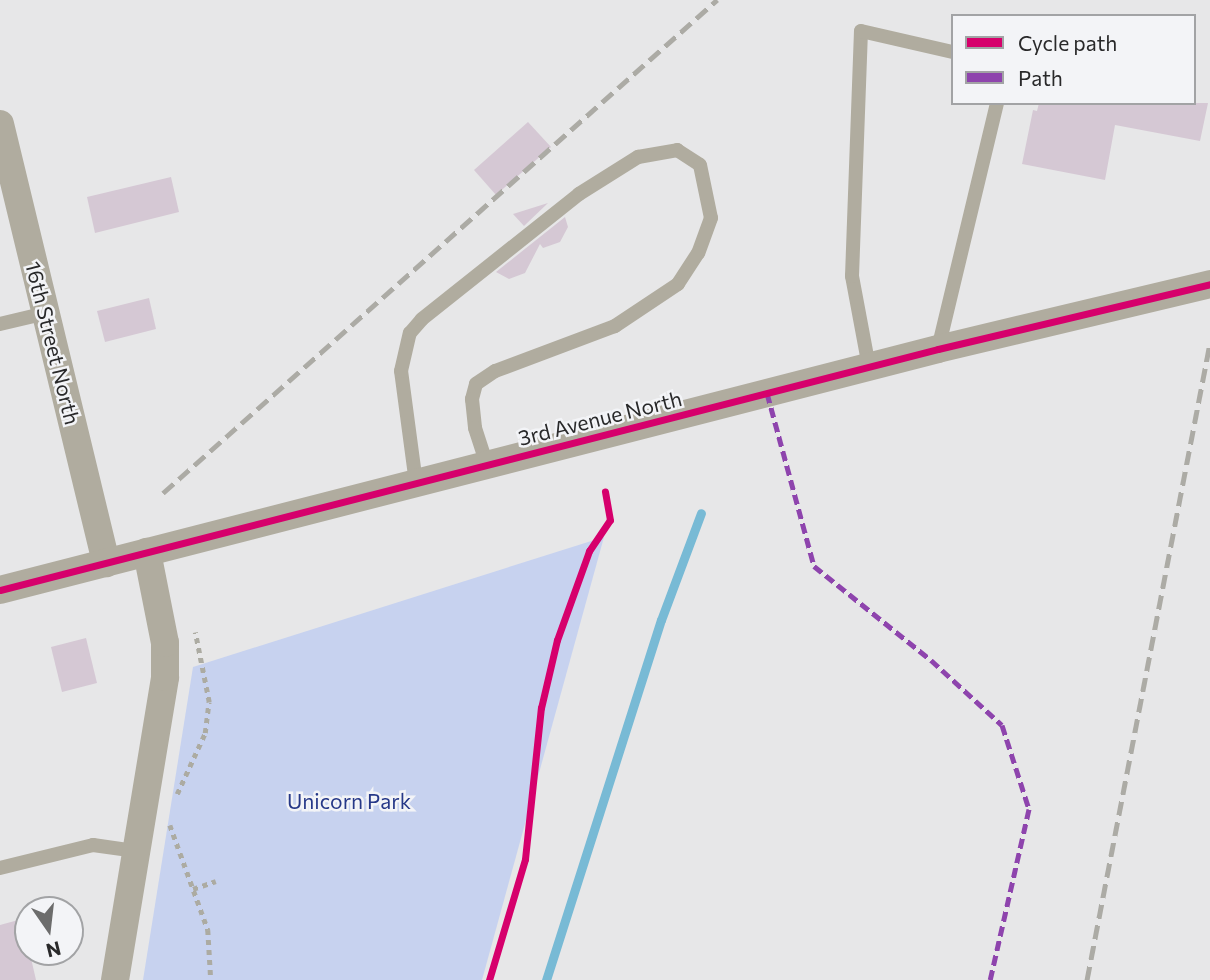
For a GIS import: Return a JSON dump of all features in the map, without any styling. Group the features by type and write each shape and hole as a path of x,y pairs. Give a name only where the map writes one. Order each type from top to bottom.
{"street":[{"name":"16th Street North","path":"0,124 106,563"},
{"name":"3rd Avenue North","path":"0,590 938,349 1210,284"},
{"path":"115,980 166,677 166,643 147,552"}],"lane":[{"path":"869,367 852,276 861,31 951,52"},
{"path":"938,349 997,105"},
{"path":"416,483 401,371 410,333 422,319 579,194 638,158 677,150 700,165 710,218 698,253 678,284 615,326 495,370 476,384 472,399 486,465"},
{"path":"0,324 46,313"},
{"path":"0,868 93,845 135,851"}],"path":[{"path":"173,803 205,733 209,702 194,625"},
{"path":"170,818 212,952 211,980"},
{"path":"193,889 216,881"}],"green space":[{"name":"Unicorn Park","path":"604,537 482,980 143,980 193,667"}],"building":[{"path":"1208,103 1200,141 1115,125 1105,180 1022,164 1033,110 1037,111 1038,105"},
{"path":"528,122 551,147 496,195 474,170"},
{"path":"171,177 179,212 95,233 87,197"},
{"path":"548,203 524,226 513,214"},
{"path":"565,217 568,227 560,242 543,248 540,244 525,273 509,279 496,272"},
{"path":"149,298 156,329 105,342 97,311"},
{"path":"86,638 97,683 62,692 51,647"},
{"path":"14,921 14,966 33,966 36,980 0,980 0,925"}],"waterway":[{"path":"546,980 661,620 701,513"}],"railway":[{"path":"163,493 717,0"},
{"path":"1087,980 1210,343"}],"marked path":[{"path":"767,393 814,566 931,660 1002,725 1029,809 990,980"}],"cycle path":[{"path":"0,590 938,349 1210,284"},
{"path":"489,980 525,859 541,708 557,640 589,551 610,520 605,491"}]}
